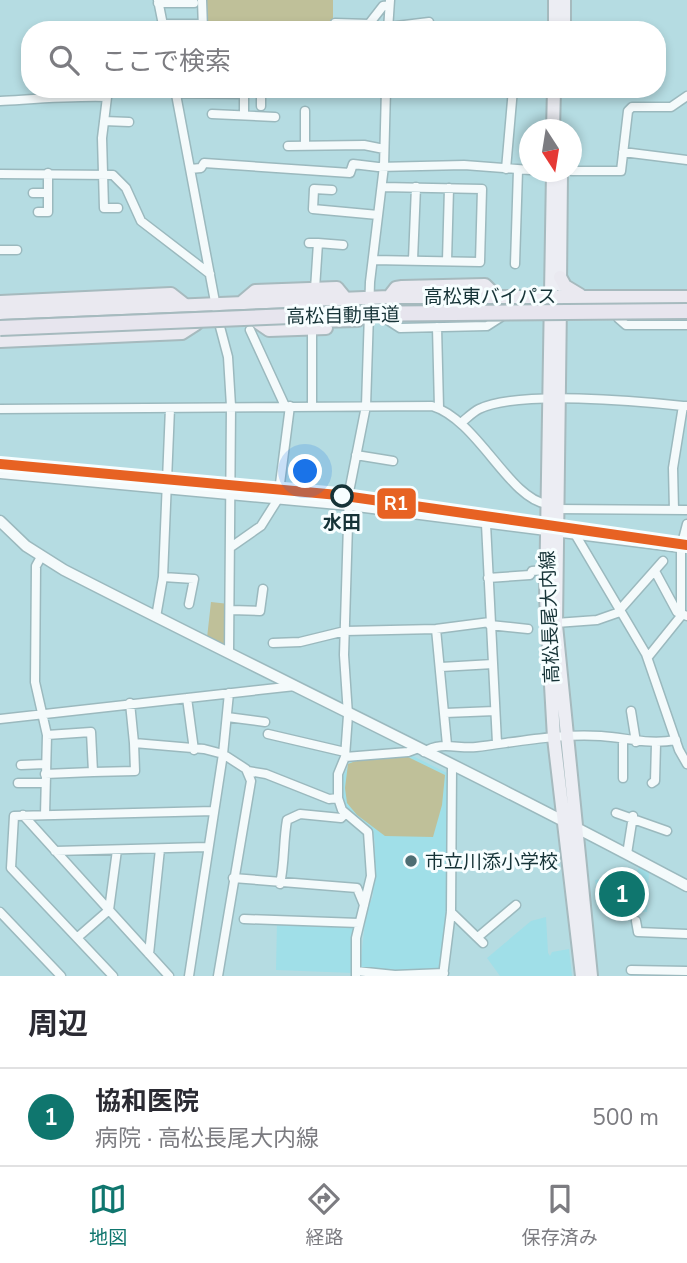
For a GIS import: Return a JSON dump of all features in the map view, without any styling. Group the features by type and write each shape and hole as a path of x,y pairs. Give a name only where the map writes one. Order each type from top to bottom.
{"highway":[{"path":"560,277 565,286 582,296"},
{"path":"242,302 254,291 337,288 346,299"},
{"name":"高松東バイパス","path":"0,313 46,305 185,304 389,297 687,297"},
{"path":"0,302 46,305"},
{"name":"高松自動車道","path":"0,319 339,306 687,305"},
{"name":"高松自動車道","path":"0,328 340,314 687,311"},
{"name":"高松東バイパス","path":"0,334 219,323 253,326 386,319 687,318"},
{"path":"253,326 269,330 336,328 349,321"},
{"path":"0,341 182,333 196,324"}],"main road":[{"path":"555,0 555,21"},
{"path":"564,0 564,21"},
{"path":"553,119 554,98"},
{"path":"562,98 562,119"},
{"name":"高松長尾大内線","path":"552,182 554,400 551,532 546,570 560,738 576,827 591,976"},
{"name":"高松長尾大内線","path":"555,296 560,277 561,182"},
{"name":"高松長尾大内線","path":"551,532 563,819 582,976"}],"street":[{"path":"162,21 158,2 198,1 202,21"},
{"path":"372,21 387,4"},
{"path":"582,171 621,171 632,107 671,107 687,96"},
{"path":"0,101 51,98"},
{"path":"106,98 101,209 118,208"},
{"path":"177,98 219,323 228,357 231,406 229,653"},
{"path":"244,98 244,115"},
{"path":"261,98 261,106"},
{"path":"386,98 384,166 370,298 366,406 349,505 345,631 348,715 345,754 338,774 338,798 344,815 368,832 371,876 359,923 356,974 443,974 451,912 452,767"},
{"path":"506,169 512,98"},
{"path":"305,111 305,145"},
{"path":"212,114 275,117"},
{"path":"104,121 129,122"},
{"path":"288,146 356,145 384,149"},
{"path":"190,169 201,168 204,163 350,173 356,145"},
{"path":"624,152 687,160"},
{"path":"353,164 443,165 519,170 515,264"},
{"path":"38,212 48,212 48,173"},
{"path":"0,174 113,175 126,188 141,221 210,274"},
{"path":"373,260 480,262 482,188 382,187"},
{"path":"413,260 416,187"},
{"path":"447,261 449,188"},
{"path":"332,190 314,189 313,209 378,215"},
{"path":"33,193 48,193"},
{"path":"315,289 313,243 343,245"},
{"path":"0,250 17,250"},
{"path":"386,319 400,328 487,326 501,317"},
{"path":"618,318 626,324 687,325"},
{"path":"231,547 261,526 278,499 287,406 253,326"},
{"path":"437,327 439,408"},
{"path":"312,329 312,407"},
{"path":"462,422 479,409 554,400 685,406 673,468 674,510"},
{"path":"0,409 231,406 439,408 462,422 513,481 536,500 552,507 687,510"},
{"path":"156,617 163,577 170,408"},
{"path":"356,455 393,461"},
{"path":"0,473 349,505 681,547"},
{"path":"0,521 41,557 348,715 563,819 687,886"},
{"path":"486,524 497,743"},
{"path":"648,657 684,616 681,547 687,524"},
{"path":"575,534 602,573 619,609 648,657 676,740 683,748 687,764"},
{"path":"41,557 36,566 35,682 47,735 45,815"},
{"path":"556,623 597,620 617,614 656,573 663,561"},
{"path":"488,578 530,575 532,571 546,570"},
{"path":"656,573 684,616"},
{"path":"163,577 194,579 189,604"},
{"path":"231,610 260,611 263,589"},
{"path":"273,643 300,642 345,631 436,629 490,624 528,629"},
{"path":"436,629 447,745"},
{"path":"441,667 493,664"},
{"path":"0,719 295,686"},
{"path":"189,976 223,754 229,693"},
{"path":"187,698 194,750"},
{"path":"19,783 45,774 135,771 130,703"},
{"path":"631,710 636,742"},
{"path":"445,713 495,711"},
{"path":"227,717 265,722"},
{"path":"47,735 90,732 93,772"},
{"path":"268,734 345,754 420,751 447,745 473,748 497,743 601,736 656,744 676,740"},
{"path":"623,740 623,778"},
{"path":"134,743 223,754 248,771 266,774 329,799 338,798"},
{"path":"652,783 655,781 656,744"},
{"path":"21,765 45,774"},
{"path":"218,976 250,792 248,771"},
{"path":"113,976 10,868 14,816 214,811"},
{"path":"616,813 667,831"},
{"path":"280,884 286,855 282,847 287,820 300,814 341,818 344,815"},
{"path":"23,815 169,976"},
{"path":"628,854 633,817"},
{"path":"55,851 207,847"},
{"path":"149,954 160,849"},
{"path":"78,937 109,910 117,850"},
{"path":"233,878 280,884 357,888 364,905"},
{"path":"451,912 481,940 516,905"},
{"path":"0,912 61,976"},
{"path":"244,919 359,923"},
{"path":"636,921 638,932 687,934"},
{"path":"631,970 687,971"}],"shaded area":[{"name":"市立川添小学校","path":"409,754 447,773 447,925 441,970 395,972 360,968 366,913 373,896 375,844 373,831 343,804 343,777 352,758"},
{"path":"639,867 649,871 647,912 600,910 595,880 637,872"},
{"path":"546,917 548,953 550,956 552,952 569,949 572,976 500,976 487,958 531,921"},
{"path":"277,922 357,925 353,973 276,970"}],"green space":[{"path":"200,0 333,0 333,21 201,21"},
{"path":"211,602 229,604 227,647 207,638"},
{"path":"408,757 445,775 442,805 433,837 385,836 357,815 347,803 345,788 348,764 358,760"}],"transit line":[{"name":"R1","path":"0,464 338,495 687,545"}],"place":[{"name":"水田","path":"342,496"},
{"name":"市立川添小学校","path":"411,861"},
{"name":"協和医院","path":"622,894"}]}
